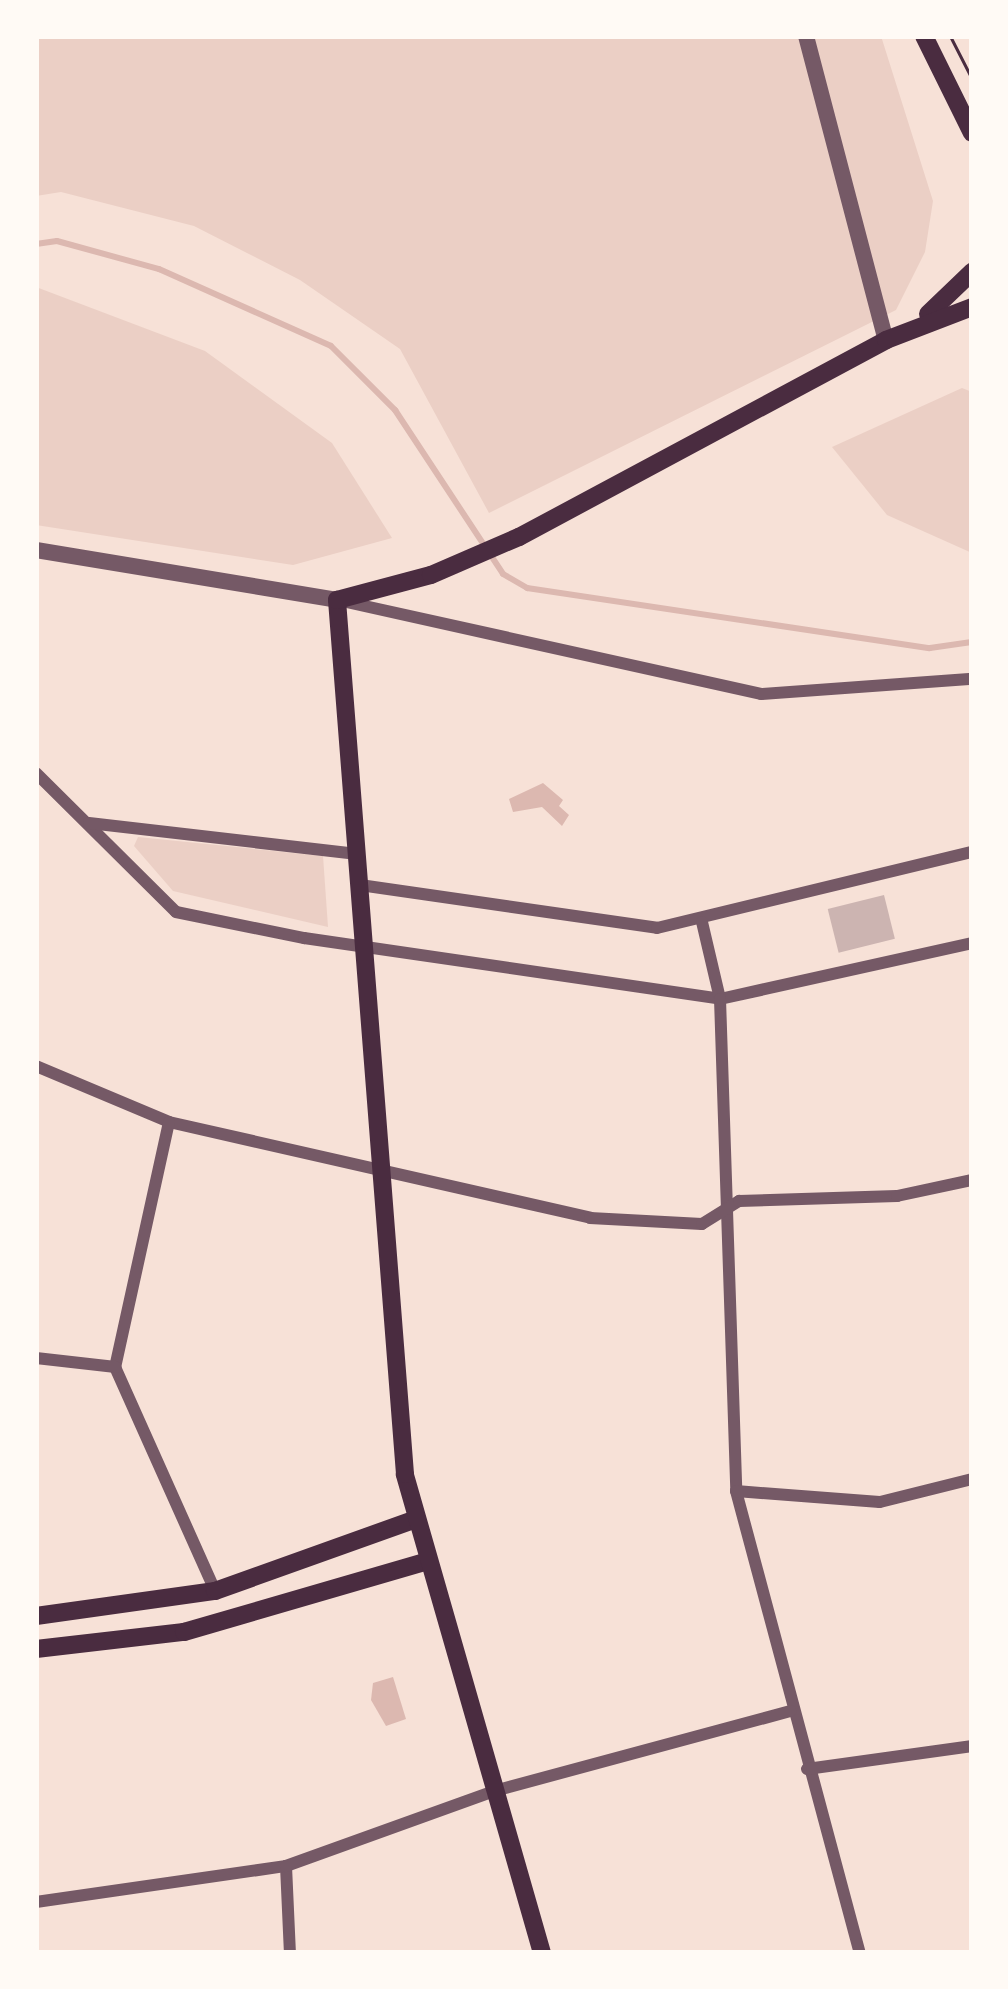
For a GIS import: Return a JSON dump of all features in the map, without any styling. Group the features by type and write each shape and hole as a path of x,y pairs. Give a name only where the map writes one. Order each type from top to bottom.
{"main road":[{"path":"924,36 972,133"},
{"path":"905,330 972,272"},
{"path":"542,1953 413,1520 337,600 431,575 519,537 905,330 972,307"},
{"path":"36,1616 215,1591 413,1520"},
{"path":"36,1649 184,1633 425,1562"}],"street":[{"path":"806,36 886,340"},
{"path":"36,550 337,600 761,694 972,679"},
{"path":"36,773 176,912 720,999 972,943"},
{"path":"88,823 357,854"},
{"path":"360,885 657,928 702,922 972,853"},
{"path":"702,922 720,999 722,1214 736,1491 790,1711 860,1953"},
{"path":"36,1066 169,1121 381,1176 590,1218 702,1224 739,1201 897,1196 972,1180"},
{"path":"169,1121 115,1367 215,1591"},
{"path":"36,1358 115,1367"},
{"path":"736,1491 880,1502 972,1479"},
{"path":"36,1902 286,1866 494,1791 790,1711"},
{"path":"807,1768 972,1746"},
{"path":"286,1866 290,1953"}],"path":[{"path":"950,36 972,79"}],"shaded area":[{"path":"36,36 881,36 933,201 925,252 896,310 489,513 400,349 300,280 194,226 61,192 36,196"},
{"path":"36,287 205,351 332,443 392,538 293,565 36,525"},
{"path":"962,388 972,392 972,553 887,515 832,447"},
{"path":"543,783 563,800 559,806 569,815 562,826 542,807 513,812 509,799"},
{"path":"138,837 323,856 328,927 173,891 134,846"},
{"path":"393,1677 406,1719 386,1726 371,1700 373,1683"}],"building":[{"path":"884,895 895,939 839,953 828,909"}],"waterway":[{"path":"36,244 57,241 159,269 331,346 395,410 503,574 527,588 930,648 972,642"}]}
